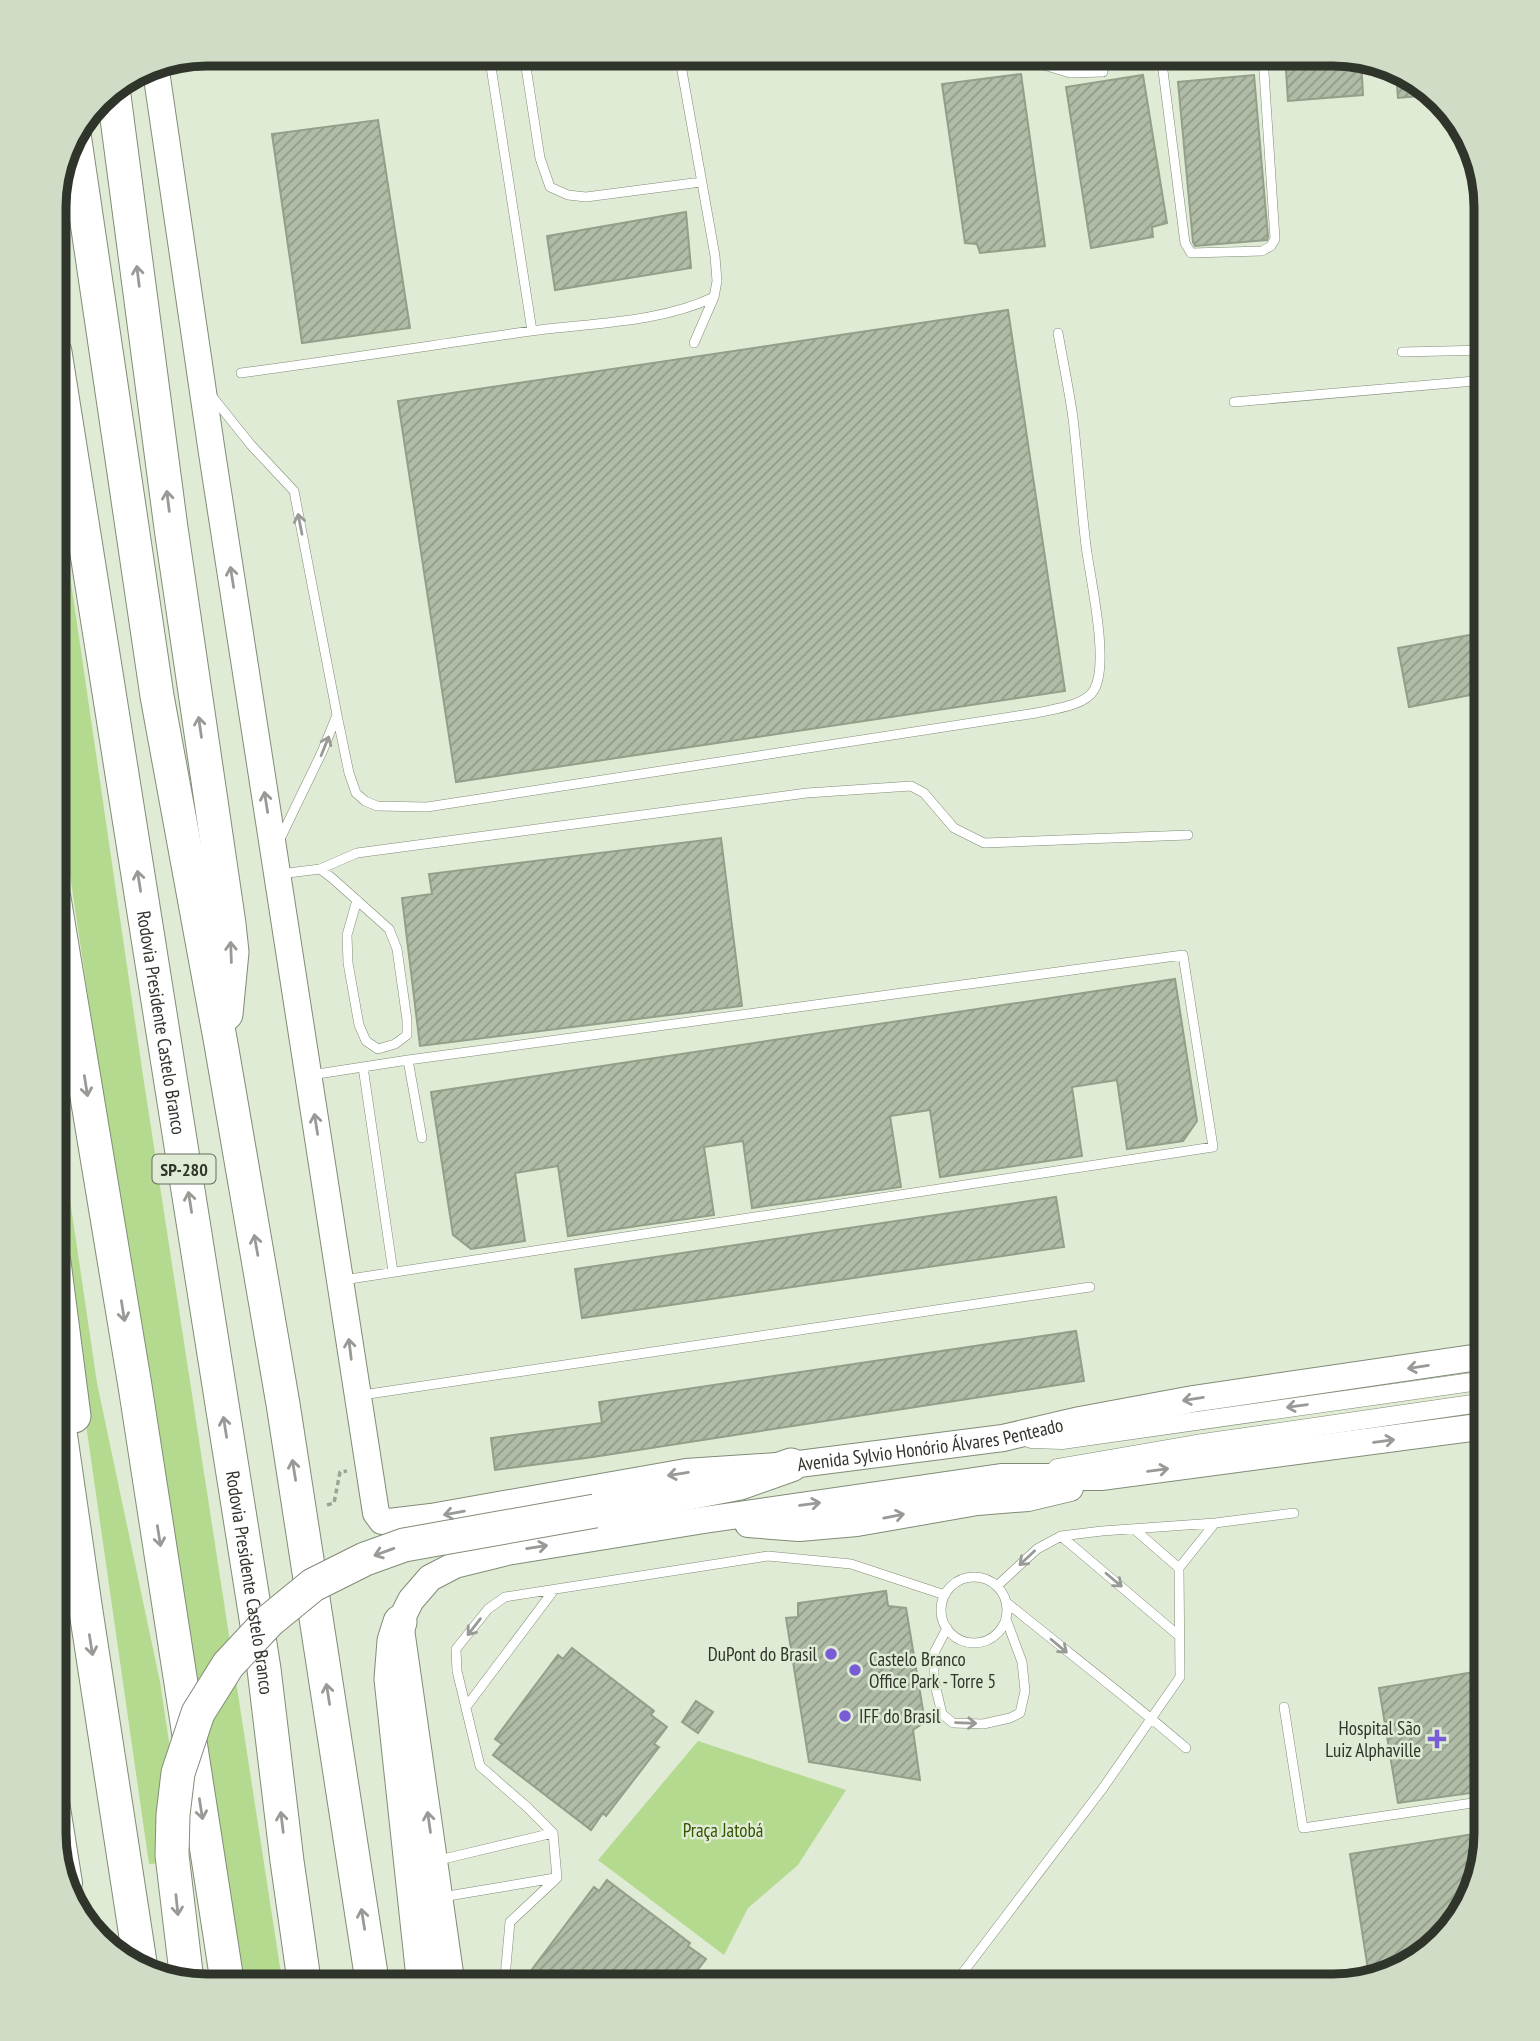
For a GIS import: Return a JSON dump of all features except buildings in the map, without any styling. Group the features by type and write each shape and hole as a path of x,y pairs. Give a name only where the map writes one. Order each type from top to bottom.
{"highway":[{"path":"115,101 171,528 229,924 231,978 221,1044"},
{"path":"77,155 157,696 284,1404 371,1974"},
{"name":"Rodovia Presidente Castelo Branco","path":"67,427 264,1669 303,1974"},
{"path":"67,974 137,1400 226,1974"},
{"path":"66,1364 76,1445 80,1578"},
{"path":"186,1972 172,1855 178,1773 198,1713 228,1665 269,1621 313,1585 365,1559 404,1545 740,1483 791,1465"},
{"path":"66,1478 139,1957"},
{"path":"400,1622 394,1641 391,1679 423,1974"},
{"path":"287,1861 308,1906 324,1974"}],"street":[{"path":"157,76 369,1468"},
{"name":"Avenida Sylvio Honório Álvares Penteado","path":"369,1468 376,1513 382,1521 389,1522 686,1472 791,1465 1003,1438 1080,1420 1194,1399 1474,1358"},
{"path":"1003,1438 1062,1440 1474,1382"},
{"path":"450,1974 400,1622 418,1590 430,1578 455,1565 507,1552 1001,1477 1196,1444 1474,1404"},
{"path":"1001,1477 1101,1477 1474,1428"},
{"path":"704,1520 799,1528 857,1524 978,1502 1028,1498 1057,1492 1101,1477"}],"lane":[{"path":"491,66 532,331"},
{"path":"526,66 540,158 550,187 568,195 586,197 701,182"},
{"path":"682,66 717,281 714,297 694,343"},
{"path":"1049,67 1070,73 1103,72"},
{"path":"1070,67 1070,73"},
{"path":"1163,67 1185,243 1191,253 1250,253 1271,246 1275,239 1264,67"},
{"path":"241,373 673,312 692,308 714,297"},
{"path":"202,383 251,445 294,491 337,715 356,793 377,806 417,807 1036,713 1077,703 1094,691 1100,670 1096,607 1086,548 1072,416 1058,333"},
{"path":"1402,352 1474,350"},
{"path":"1234,401 1474,381"},
{"path":"337,715 276,863 320,869 357,853 807,793 911,786 924,793 954,828 984,843 1188,835"},
{"path":"320,869 357,900 390,929 397,949 407,1035 395,1044 378,1049 366,1041 359,1025 348,963 347,935 357,900"},
{"path":"308,1076 408,1060 1184,955 1213,1147 341,1280"},
{"path":"408,1060 422,1138"},
{"path":"363,1067 393,1272"},
{"path":"356,1396 1090,1287"},
{"path":"997,1587 1037,1549 1062,1536 1215,1523 1294,1513"},
{"path":"962,1974 1022,1896 1180,1677 1179,1568 1215,1523"},
{"path":"1134,1529 1179,1568"},
{"path":"1062,1536 1178,1634"},
{"path":"557,1878 553,1833 480,1766 457,1671 456,1649 488,1609 505,1597 768,1556 851,1564 945,1595"},
{"path":"1006,1619 1002,1629 994,1637 974,1643 964,1641 954,1636 942,1618 945,1595 951,1587 970,1577 981,1578 997,1587 1006,1602 1186,1748"},
{"path":"466,1707 554,1590"},
{"path":"947,1628 934,1653 934,1680 942,1714 953,1723 983,1724 1010,1718 1020,1713 1026,1692 1022,1662 1006,1619 1006,1602"},
{"path":"1283,1707 1303,1828 1474,1803"},
{"path":"435,1862 553,1833"},
{"path":"440,1897 557,1878"},
{"path":"505,1974 510,1922 557,1878"}],"path":[{"path":"327,1505 334,1503 340,1472 369,1468"}],"green space":[{"path":"67,554 142,1069 281,1974 237,1974 67,852"},
{"path":"66,1175 97,1383 160,1682 187,1861 149,1864 66,1287"},
{"name":"Praça Jatobá","path":"698,1741 846,1790 798,1865 748,1908 724,1955 598,1860"}],"place":[{"name":"DuPont do Brasil","path":"831,1654"},
{"name":"Castelo Branco Office Park - Torre 5","path":"855,1670"},
{"name":"IFF do Brasil","path":"845,1716"},
{"name":"Hospital São Luiz Alphaville","path":"1437,1739"}]}
